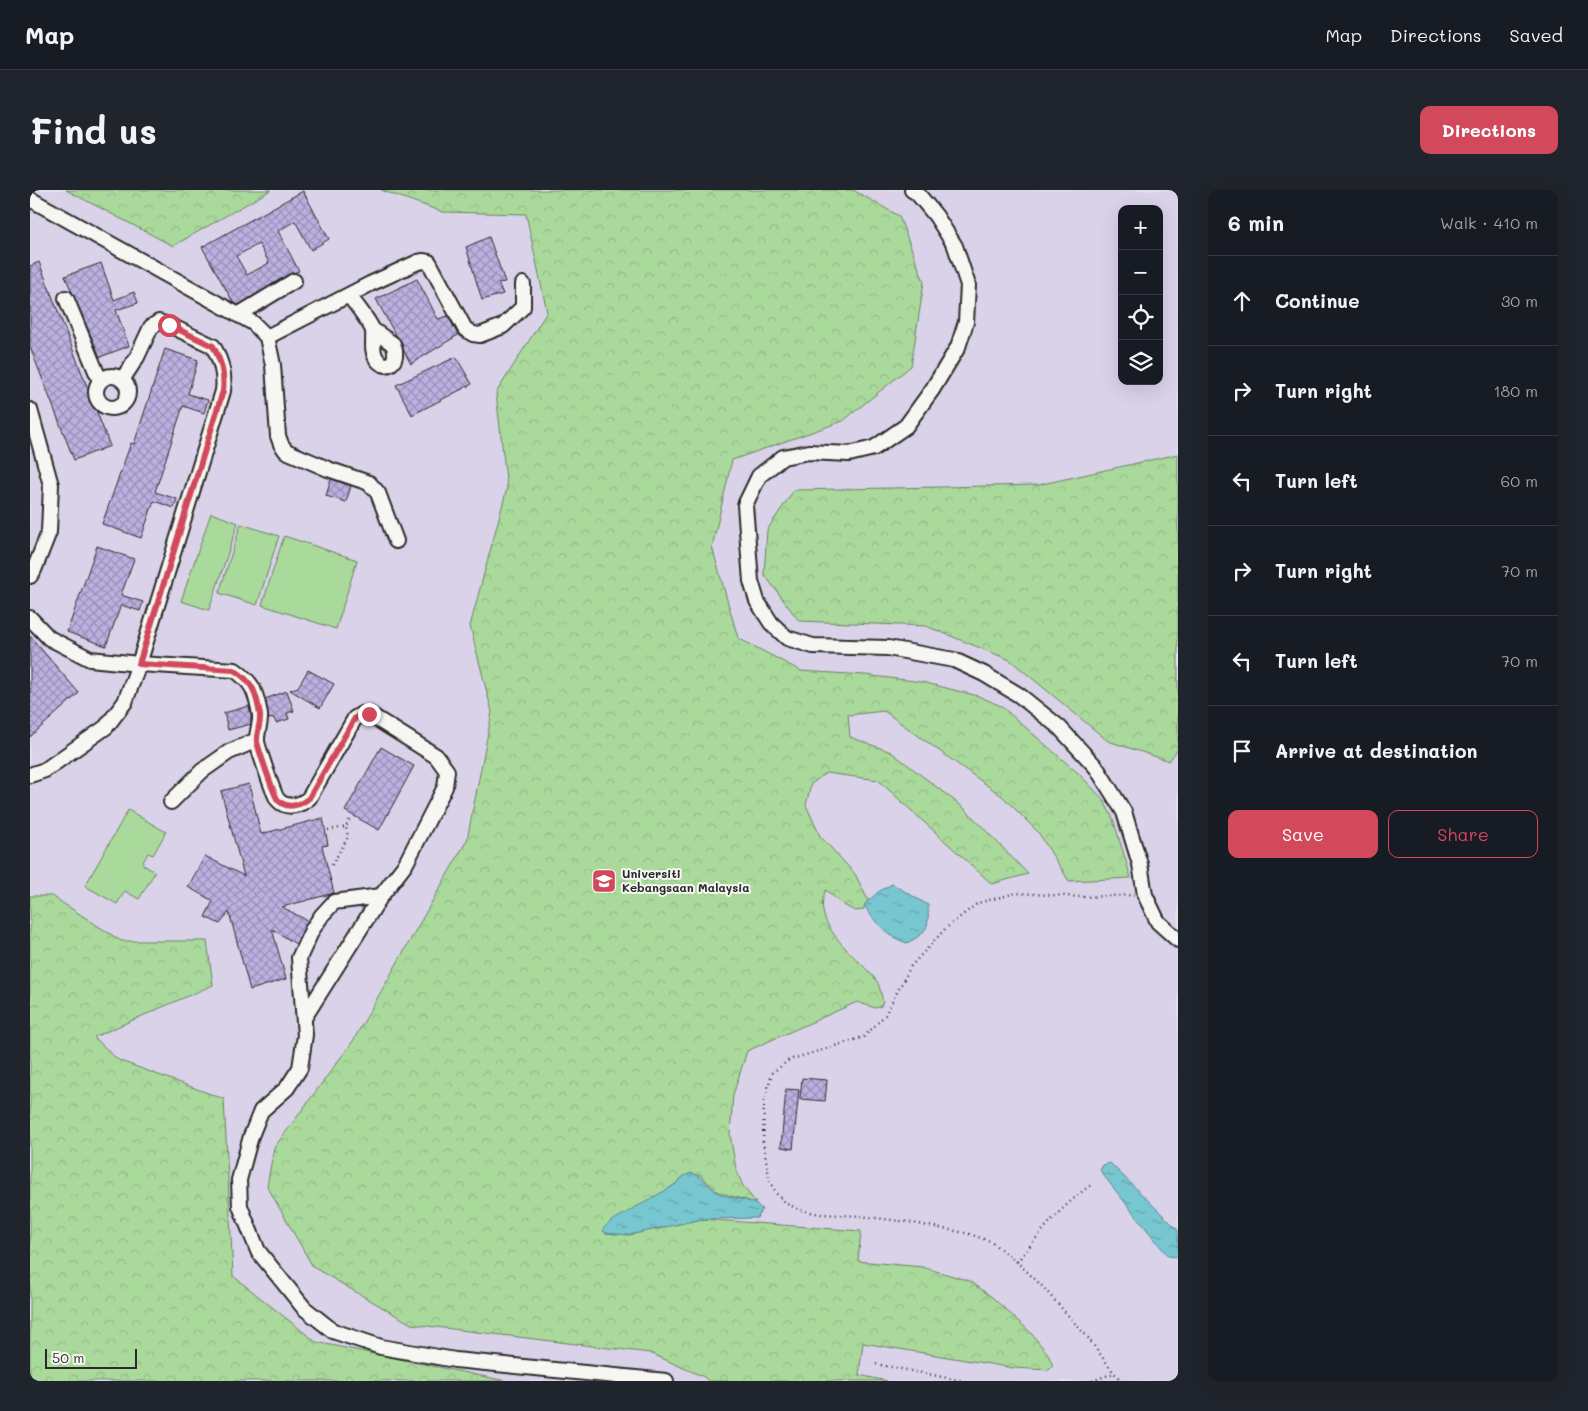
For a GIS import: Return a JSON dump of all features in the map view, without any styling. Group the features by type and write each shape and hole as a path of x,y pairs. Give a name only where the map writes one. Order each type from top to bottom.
{"street":[{"path":"912,190 917,193 936,216 955,246 968,285 966,322 958,347 932,390 906,426 874,448 849,454 809,452 783,458 759,476 745,505 751,581 757,601 771,623 787,638 813,646 888,648 954,660 984,674 1019,695 1060,727 1096,767 1124,812 1140,864 1145,894 1158,922 1178,940"},
{"path":"30,200 253,323 267,337 273,365 278,436 281,444 286,451 328,469 369,483 378,493 396,541"},
{"path":"267,337 370,284 418,262 429,262 465,329 473,334 480,335 503,326 523,307 523,284"},
{"path":"238,315 294,281"},
{"path":"349,296 373,330"},
{"path":"66,298 100,382"},
{"path":"30,775 45,770 106,727 126,702 223,391 225,379 213,346 159,322 151,327 137,357 122,380"},
{"path":"108,376 122,380 126,384 127,395 122,404 113,408 103,405 96,391 100,382 108,376"},
{"path":"30,410 51,485 48,532 30,576"},
{"path":"30,618 49,638 90,659 234,670 245,678 253,689 260,716 257,740 277,800 284,804 302,804 309,798 355,718 362,714 369,714 436,756 446,771 445,786 405,865 381,896 304,1018"},
{"path":"171,802 202,771 229,752 257,740"},
{"path":"381,896 334,902 312,930 299,958 305,1035 300,1068 287,1088 261,1111 251,1136 239,1180 240,1206 258,1251 304,1308 333,1331 381,1347 455,1360 666,1381"}],"path":[{"path":"332,865 348,837 346,827 351,817"},
{"path":"328,830 346,827"},
{"path":"1123,1381 1114,1373 1065,1312 1017,1262 990,1241 940,1227 889,1219 821,1214 803,1211 787,1204 777,1194 770,1182 763,1142 764,1101 772,1073 788,1060 864,1037 885,1015 911,966 946,928 978,903 1016,893 1083,897 1145,894"},
{"path":"1017,1262 1060,1210 1091,1185"},
{"path":"876,1364 964,1381"},
{"path":"1092,1381 1114,1373"}],"shaded area":[{"name":"Universiti Kebangsaan Malaysia","path":"30,190 1178,190 1178,1381 30,1381"}],"green space":[{"path":"66,190 271,190 173,246"},
{"path":"381,190 853,190 899,216 924,282 911,366 843,421 732,460 712,547 738,638 801,671 865,675 922,682 978,696 1001,706 1078,773 1103,799 1113,819 1131,878 1069,881 1038,832 1002,796 884,711 848,715 850,737 891,752 964,808 1028,874 992,884 878,780 826,773 811,784 806,805 820,836 855,874 868,900 863,910 855,911 842,904 826,890 822,903 824,915 829,928 876,980 883,1002 881,1006 875,1008 857,1002 747,1051 733,1095 730,1134 736,1169 743,1186 756,1203 718,1192 700,1175 684,1176 673,1186 603,1230 605,1233 629,1235 702,1219 861,1231 858,1261 922,1267 970,1281 993,1298 1030,1332 1048,1354 1053,1366 1049,1370 1014,1368 863,1343 859,1375 887,1381 708,1381 704,1377 650,1353 411,1324 313,1267 267,1186 274,1148 353,1041 467,840 492,712 470,626 507,488 496,393 547,312 526,214 443,212"},
{"path":"1178,454 1178,749 1169,761 1108,741 1010,660 926,626 799,621 764,574 767,530 794,490 1038,485"},
{"path":"211,513 238,523 209,610 181,601"},
{"path":"241,524 279,536 257,605 219,593"},
{"path":"284,536 357,560 336,629 262,605"},
{"path":"128,810 166,832 153,855 148,853 142,864 155,872 139,899 125,891 117,904 85,886"},
{"path":"30,896 52,896 121,941 207,941 213,985 94,1037 118,1060 224,1099 233,1276 316,1342 506,1381 30,1381"}],"water":[{"path":"892,884 928,905 926,928 919,936 907,943 894,937 882,928 864,905 878,892"},
{"path":"1110,1163 1178,1230 1178,1257 1168,1256 1104,1176 1100,1170 1103,1165"},
{"path":"691,1173 705,1181 722,1195 745,1200 757,1205 762,1209 757,1218 702,1219 629,1235 605,1233 603,1229 610,1222 673,1186 684,1176"}],"building":[{"path":"303,191 329,239 311,250 295,221 278,231 299,271 289,274 238,305 233,302 202,247","holes":["259,244 269,263 247,275 236,256"]},
{"path":"489,237 505,282 498,283 503,294 482,300 466,247"},
{"path":"39,262 110,446 74,460 30,347 30,266"},
{"path":"101,263 114,300 134,292 138,303 116,310 129,346 100,357 65,276"},
{"path":"417,279 438,319 448,316 458,335 411,364 401,341 395,334 376,299"},
{"path":"165,349 198,360 188,394 208,400 204,413 183,406 155,492 177,499 174,508 154,501 141,538 102,524 131,443 134,444"},
{"path":"456,357 472,384 412,415 396,385"},
{"path":"331,479 351,486 346,502 326,496"},
{"path":"97,546 134,559 121,595 143,602 140,611 121,605 106,646 67,632"},
{"path":"30,636 79,693 30,737"},
{"path":"308,670 334,684 320,708 290,690 298,687"},
{"path":"287,691 294,711 287,713 289,719 276,723 274,718 269,719 265,699"},
{"path":"249,706 251,724 228,730 224,713"},
{"path":"381,747 414,766 379,830 345,811"},
{"path":"249,784 261,834 323,818 328,845 322,846 334,893 282,907 308,921 296,944 272,929 286,979 250,990 229,912 220,924 205,917 213,901 188,887 205,856 244,876 221,791"},
{"path":"802,1078 827,1080 825,1101 800,1099"},
{"path":"786,1089 799,1090 793,1149 781,1147"}],"place":[{"name":"Universiti Kebangsaan Malaysia","path":"604,881"}],"route":[{"path":"169,325 213,346 225,379 223,391 139,664 234,670 245,678 253,689 260,716 257,740 267,774 277,800 284,804 302,804 309,798 355,718 362,714 369,714"}]}
